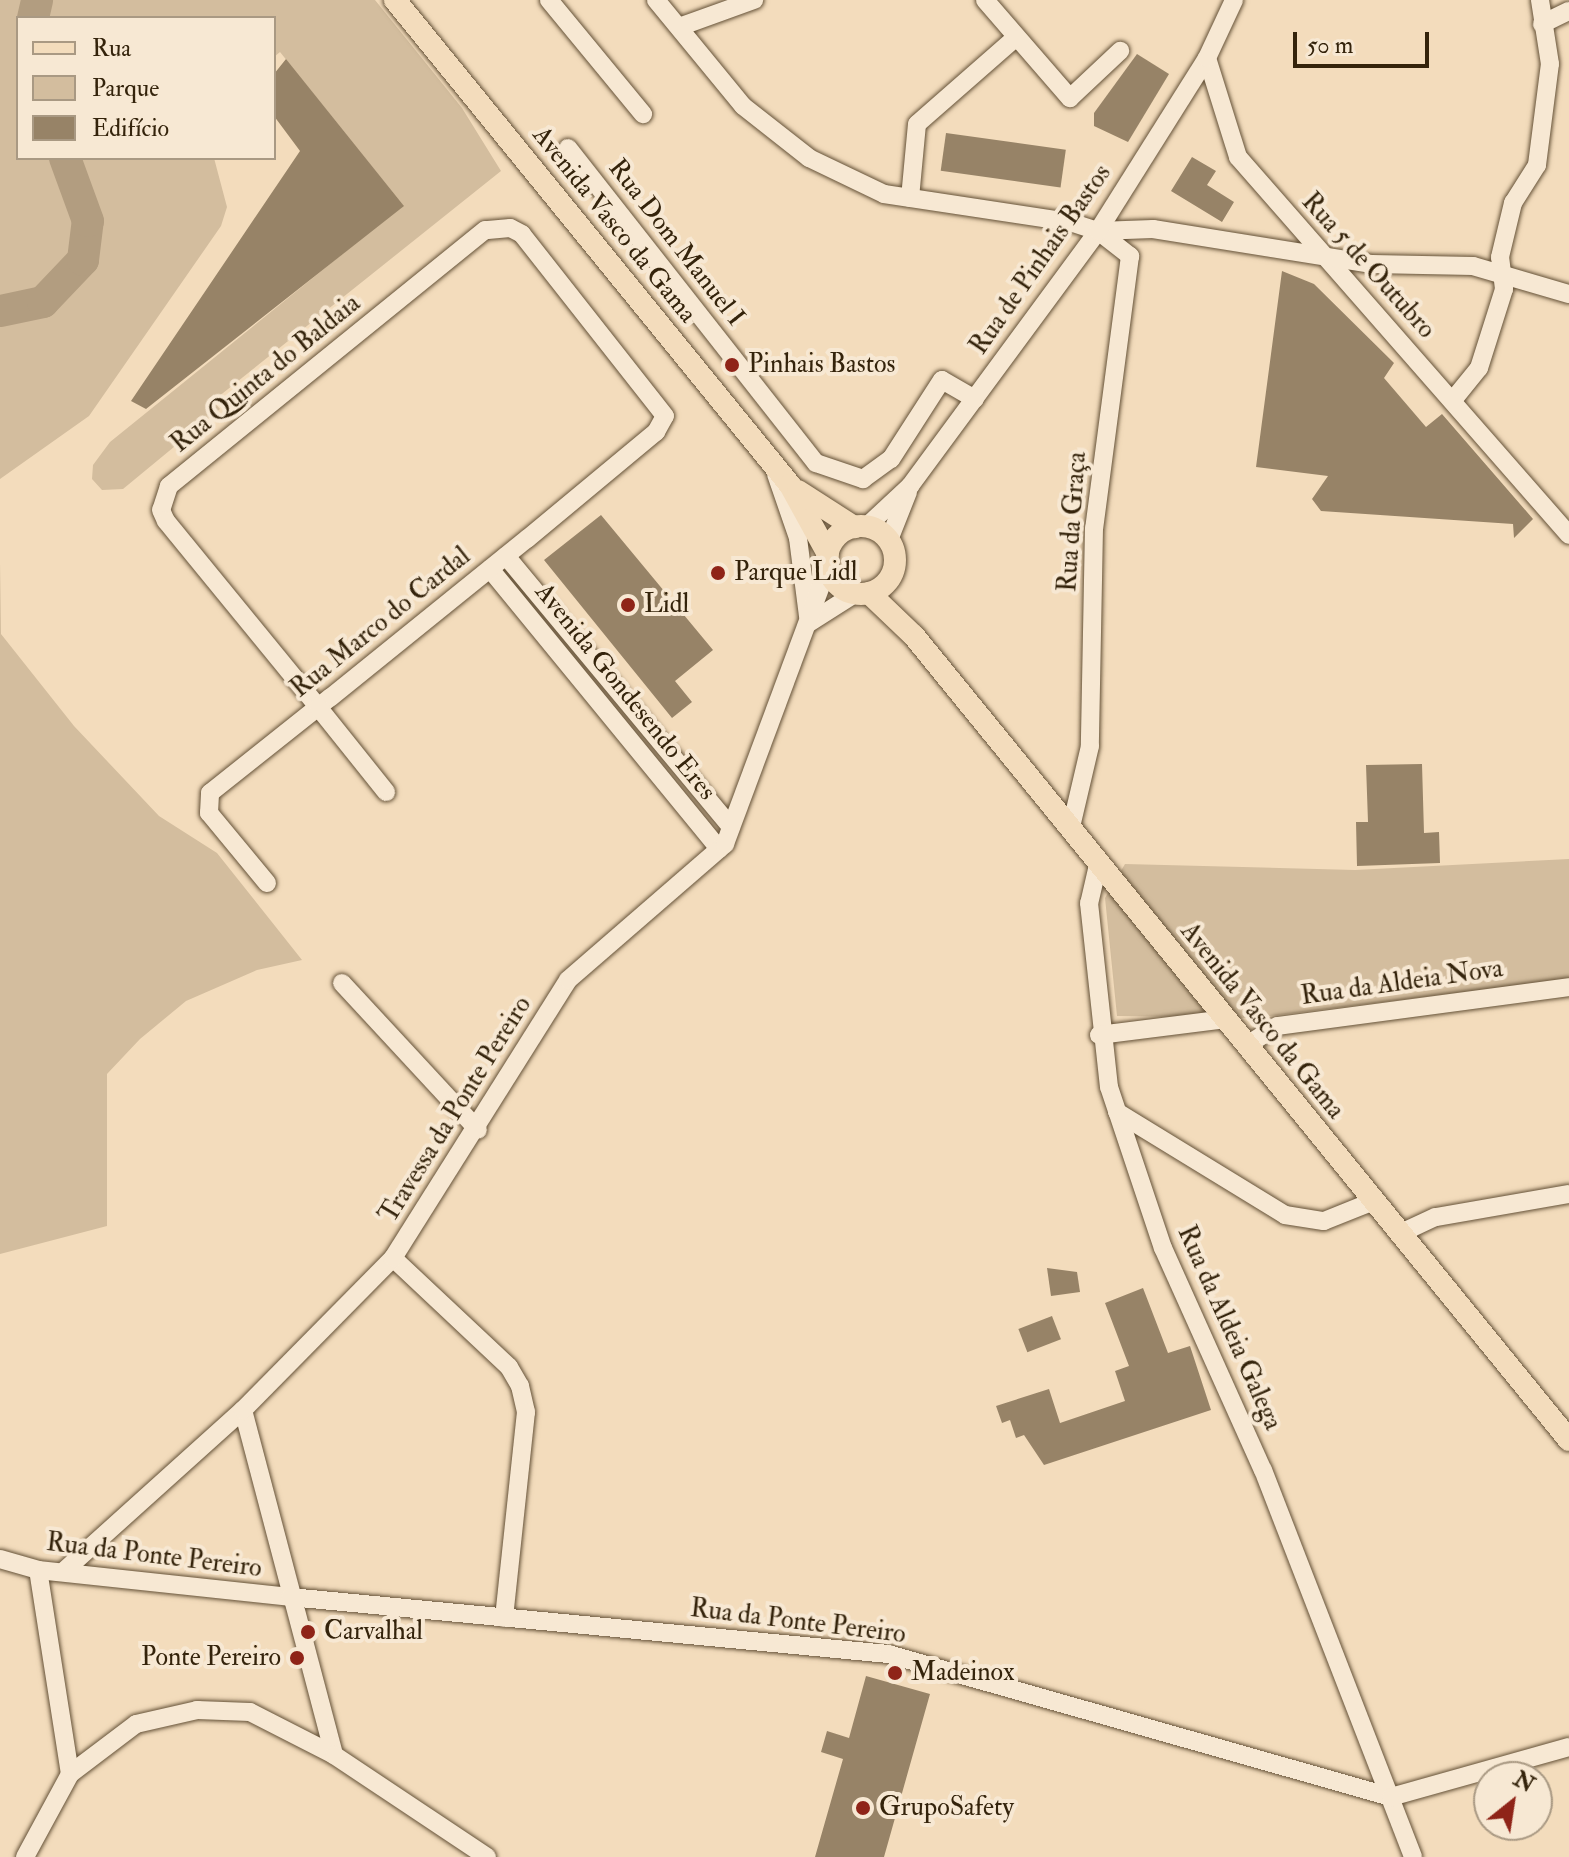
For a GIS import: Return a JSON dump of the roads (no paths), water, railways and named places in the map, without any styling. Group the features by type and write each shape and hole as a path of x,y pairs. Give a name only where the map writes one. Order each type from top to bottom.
{"main road":[{"name":"Avenida Vasco da Gama","path":"395,0 790,485 828,561 914,636 1569,1440"},
{"name":"Avenida Vasco da Gama","path":"790,485 889,540 890,577 914,636"},
{"path":"828,561 860,526"},
{"path":"862,593 890,577"}],"street":[{"path":"549,0 643,114"},
{"path":"656,0 743,106 809,158 910,198 1098,231 1153,229 1324,258 1502,271 1569,294"},
{"path":"679,27 754,0"},
{"path":"985,0 1014,39 1070,98 1120,51"},
{"path":"1207,58 1234,0"},
{"path":"1453,400 1479,368 1504,289 1502,271 1513,203 1537,165 1550,64 1540,0"},
{"path":"1542,24 1569,11"},
{"path":"910,198 917,124 1014,39"},
{"name":"Rua de Pinhais Bastos","path":"860,526 910,486 975,399 1098,231 1207,58"},
{"name":"Rua 5 de Outubro","path":"1207,58 1238,157 1569,535"},
{"name":"Rua Dom Manuel I","path":"568,148 816,463 863,479 891,459 942,380 975,399"},
{"name":"Rua Quinta do Baldaia","path":"386,792 166,521 161,510 169,486 496,226 522,234 665,416"},
{"name":"Rua da Graça","path":"1070,831 1090,746 1094,528 1130,256 1098,231"},
{"name":"Rua Marco do Cardal","path":"267,883 207,801 656,432 665,416"},
{"path":"773,465 798,538 809,623 862,593"},
{"name":"Rua de Pinhais Bastos","path":"889,540 910,486"},
{"name":"Avenida Gondesendo Eres","path":"506,556 731,827"},
{"name":"Travessa da Ponte Pereiro","path":"64,1571 243,1410 393,1258 478,1130 568,980 719,849 731,827 809,623 828,561"},
{"name":"Avenida Gondesendo Eres","path":"490,569 719,849"},
{"name":"Rua da Aldeia Galega","path":"1098,865 1089,903 1099,1035 1117,1112 1163,1248 1263,1470 1413,1857"},
{"path":"342,983 478,1130"},
{"name":"Rua da Aldeia Nova","path":"1247,1045 1278,1026 1569,987"},
{"path":"1099,1035 1226,1019"},
{"path":"1117,1112 1285,1215 1324,1221 1374,1201"},
{"path":"1401,1233 1436,1217 1569,1194"},
{"path":"393,1258 509,1367 520,1386 526,1412 504,1618"},
{"path":"243,1410 334,1755"},
{"name":"Rua da Ponte Pereiro","path":"0,1559 38,1570 290,1597 888,1654 1391,1797"},
{"path":"38,1570 70,1774"},
{"path":"25,1857 70,1774 136,1724 197,1710 250,1712 334,1755 487,1857"},
{"path":"1391,1797 1569,1747"}],"waterway":[{"path":"33,16 37,0"},
{"path":"0,311 43,302 83,260 88,221 66,160"}],"place":[{"name":"Pinhais Bastos","path":"732,365"},
{"name":"Parque Lidl","path":"718,573"},
{"name":"Lidl","path":"628,605"},
{"name":"Carvalhal","path":"308,1632"},
{"name":"Ponte Pereiro","path":"297,1658"},
{"name":"Madeinox","path":"895,1673"},
{"name":"GrupoSafety","path":"863,1808"}]}
